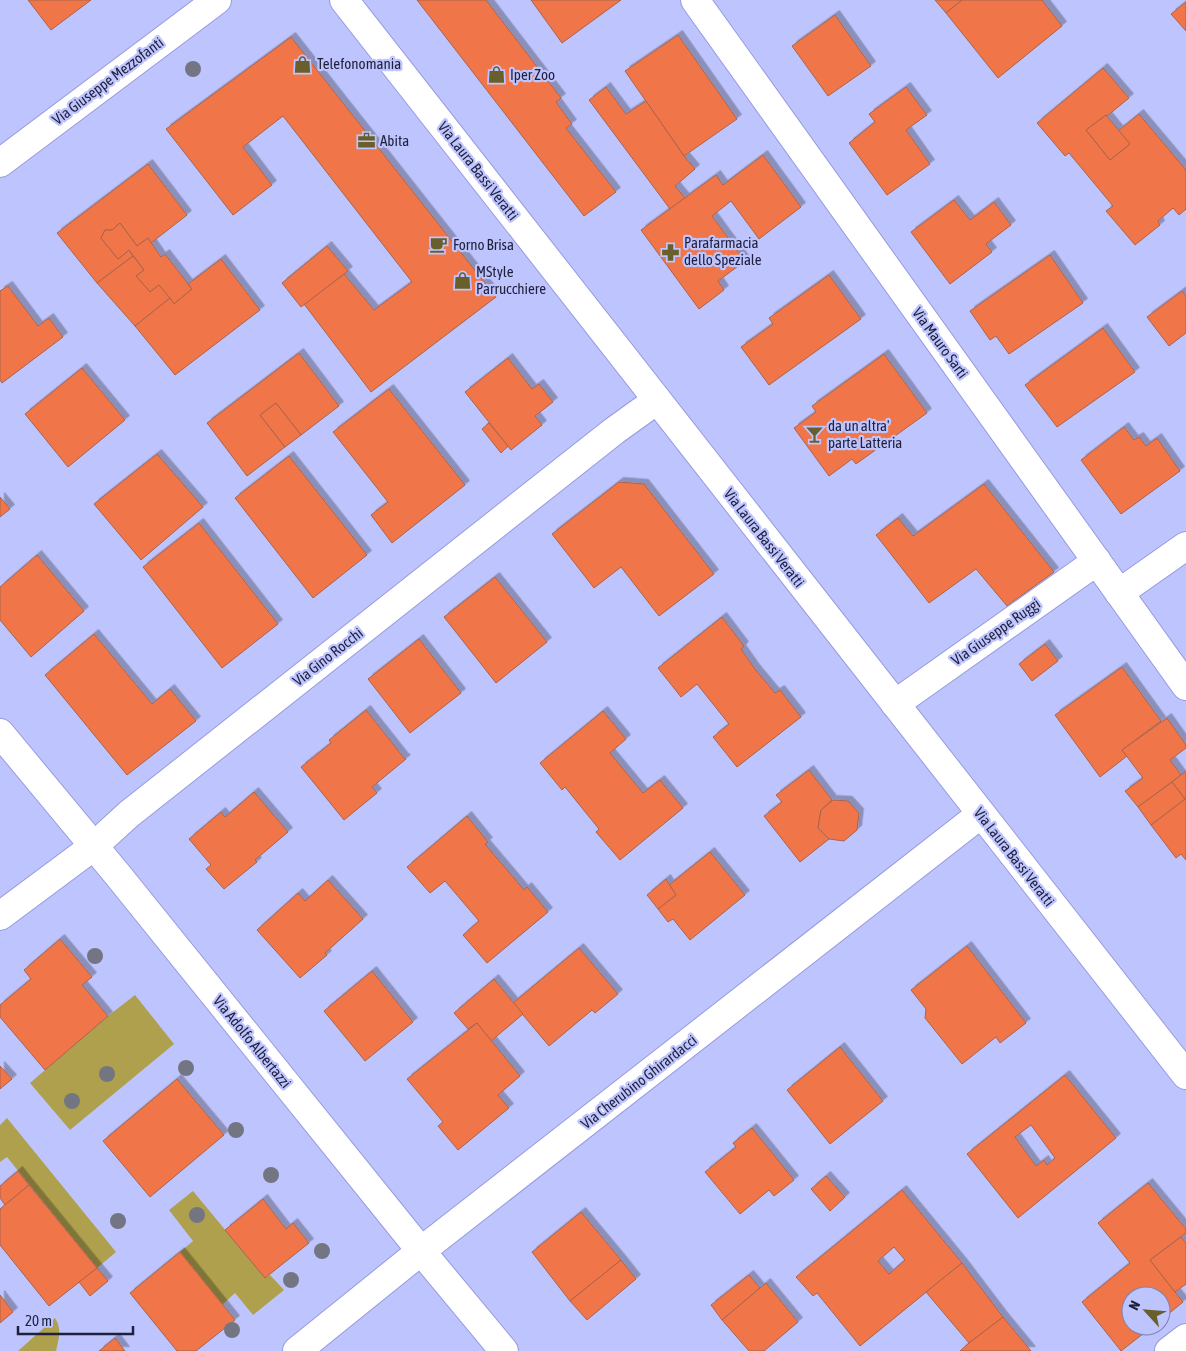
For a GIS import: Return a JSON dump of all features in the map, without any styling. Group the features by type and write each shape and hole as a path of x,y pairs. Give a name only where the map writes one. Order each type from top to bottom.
{"street":[{"name":"Via Giuseppe Mezzofanti","path":"0,162 217,0"},
{"name":"Via Laura Bassi Veratti","path":"344,0 1186,1075"},
{"name":"Via Mauro Sarti","path":"695,0 1186,686"},
{"name":"Via Gino Rocchi","path":"0,916 94,846 137,807 614,431 657,400"},
{"path":"1119,593 1186,546"},
{"name":"Via Giuseppe Ruggi","path":"895,704 1096,561"},
{"name":"Via Adolfo Albertazzi","path":"0,733 504,1351"},
{"name":"Via Cherubino Ghirardacci","path":"298,1351 421,1251 981,814"},
{"path":"1169,1351 1186,1338"}],"shaded area":[{"path":"135,995 174,1044 70,1130 30,1083"},
{"path":"7,1118 116,1252 97,1268 7,1157 0,1162 0,1125"},
{"path":"193,1191 265,1278 270,1275 284,1290 253,1315 235,1293 222,1305 180,1252 193,1241 169,1210"},
{"path":"55,1318 59,1330 56,1351 18,1351"}],"building":[{"path":"28,0 91,0 51,30"},
{"path":"417,0 486,0 561,98 556,102 572,124 566,128 616,192 584,216"},
{"path":"531,0 621,0 562,43"},
{"path":"935,0 962,0 946,13"},
{"path":"962,0 1042,0 1062,26 998,78 946,13"},
{"path":"1186,2 1186,31 1171,14"},
{"path":"835,15 871,66 828,96 792,46"},
{"path":"678,35 737,119 684,156 625,71"},
{"path":"291,37 496,297 371,392 304,304 344,274 374,310 412,282 283,116 243,147 272,185 233,215 166,129"},
{"path":"1103,68 1129,98 1086,130 1110,160 1130,144 1118,131 1139,114 1186,170 1186,209 1179,215 1173,208 1158,221 1160,225 1135,245 1106,211 1113,206 1069,153 1065,156 1037,123"},
{"path":"606,87 626,114 646,101 695,169 675,186 685,198 670,209 589,100"},
{"path":"906,87 927,115 906,130 930,164 887,195 849,143 875,122 869,114"},
{"path":"1106,115 1130,144 1110,160 1086,130"},
{"path":"763,155 801,207 759,239 731,201 712,216 745,261 718,281 724,290 699,309 641,230 716,175 723,185"},
{"path":"148,164 187,215 151,243 148,238 137,246 120,223 112,230 105,230 101,238 118,259 129,250 133,256 97,283 57,233"},
{"path":"954,200 970,220 994,202 1011,225 986,244 992,252 950,284 911,232"},
{"path":"120,223 137,246 148,238 161,257 165,254 192,289 174,304 159,285 150,292 136,276 144,270 129,250 118,259 101,238 105,230 112,230"},
{"path":"327,246 348,271 301,307 282,283"},
{"path":"1050,255 1083,303 1009,354 996,336 990,340 970,311"},
{"path":"133,256 144,270 136,276 150,292 159,285 170,298 135,326 97,283"},
{"path":"221,259 260,310 175,375 135,326 170,298 174,304 192,289 188,284"},
{"path":"829,275 861,319 769,385 741,347 773,324 769,318"},
{"path":"8,286 38,326 49,318 63,337 2,383 0,380 0,291"},
{"path":"1182,291 1186,296 1186,333 1169,346 1147,317"},
{"path":"1103,328 1135,372 1057,427 1025,385"},
{"path":"299,353 339,406 301,435 276,403 260,415 285,447 247,476 207,423"},
{"path":"884,354 927,413 856,464 852,459 829,476 794,428 816,412 812,406"},
{"path":"508,358 532,389 539,384 553,402 535,416 542,425 511,450 465,392"},
{"path":"82,368 125,420 68,467 25,414"},
{"path":"389,389 465,485 392,543 371,515 388,502 333,432"},
{"path":"276,403 301,435 285,447 260,415"},
{"path":"489,423 508,446 501,453 482,429"},
{"path":"1124,427 1134,440 1139,437 1146,446 1157,438 1180,471 1121,514 1081,460"},
{"path":"157,454 203,507 141,560 94,504"},
{"path":"289,456 367,555 313,598 235,498"},
{"path":"619,482 644,484 714,574 659,616 621,567 594,588 552,534"},
{"path":"984,484 1054,572 1007,606 976,569 929,603 876,535 898,518 913,536"},
{"path":"0,497 10,509 0,517"},
{"path":"199,523 278,624 222,668 143,567"},
{"path":"37,555 84,611 31,657 0,620 0,587"},
{"path":"495,577 547,642 496,683 444,617"},
{"path":"722,617 744,646 741,649 755,669 775,693 780,690 801,717 737,767 713,737 729,724 697,684 681,697 658,668"},
{"path":"94,634 152,704 170,689 196,721 127,775 45,675"},
{"path":"419,639 461,693 410,733 368,679"},
{"path":"1045,644 1058,661 1032,681 1019,664"},
{"path":"1122,667 1161,721 1122,750 1127,756 1100,777 1055,715"},
{"path":"366,710 406,759 372,787 377,793 344,820 301,767 331,743 329,740"},
{"path":"603,711 626,739 610,753 643,793 660,780 683,808 620,860 596,832 599,829 565,787 562,790 540,763"},
{"path":"1167,718 1186,745 1186,748 1170,760 1181,775 1138,807 1125,791 1143,778 1122,750"},
{"path":"809,770 832,800 821,810 818,828 829,839 800,862 764,816 782,802 776,795"},
{"path":"1186,771 1186,860 1181,854 1176,858 1151,825 1185,799 1172,782"},
{"path":"1172,782 1185,799 1151,825 1138,807"},
{"path":"254,792 288,832 255,860 257,862 224,889 206,869 211,865 189,839 221,812 225,817"},
{"path":"833,800 848,801 859,813 857,830 844,841 829,839 818,828 821,810"},
{"path":"467,816 488,842 485,844 524,890 527,887 548,912 487,963 463,935 479,921 445,881 430,893 407,867"},
{"path":"710,852 745,895 690,940 673,919 668,922 658,909 676,895 669,885"},
{"path":"666,879 676,895 658,909 647,895"},
{"path":"328,880 363,919 325,953 327,955 300,978 257,930 298,893 305,901"},
{"path":"60,939 92,977 82,985 108,1016 45,1070 0,1017 0,1005 31,979 24,970"},
{"path":"967,946 1026,1023 1000,1043 996,1037 962,1064 925,1018 926,1009 911,990"},
{"path":"579,948 618,994 595,1013 592,1010 549,1046 513,1003"},
{"path":"372,971 413,1022 365,1061 324,1011"},
{"path":"494,979 523,1014 491,1041 477,1023 468,1029 454,1013"},
{"path":"477,1023 520,1076 498,1095 509,1108 458,1150 438,1126 443,1122 407,1079"},
{"path":"840,1047 883,1101 830,1144 787,1090"},
{"path":"0,1066 12,1079 0,1089"},
{"path":"1065,1075 1116,1138 1018,1218 967,1154","holes":["1031,1125 1055,1158 1047,1165 1044,1160 1036,1166 1015,1137"]},
{"path":"177,1079 224,1135 150,1197 103,1141"},
{"path":"752,1128 794,1180 774,1196 769,1190 740,1214 705,1172 736,1147 733,1143"},
{"path":"18,1171 29,1185 5,1205 0,1198 0,1186"},
{"path":"826,1176 845,1197 830,1211 811,1189"},
{"path":"1148,1183 1186,1229 1186,1233 1150,1260 1170,1286 1121,1286 1121,1336 1140,1336 1121,1351 1082,1302 1130,1263 1098,1223"},
{"path":"29,1185 97,1268 49,1306 0,1245 0,1209"},
{"path":"902,1190 962,1263 860,1346 817,1293 813,1296 796,1277","holes":["894,1247 905,1260 889,1274 878,1261"]},
{"path":"263,1199 286,1229 293,1223 309,1243 265,1278 225,1230"},
{"path":"581,1212 621,1260 570,1301 532,1252"},
{"path":"1181,1237 1186,1243 1186,1284 1175,1292 1150,1260"},
{"path":"180,1252 235,1320 196,1351 177,1351 130,1293"},
{"path":"621,1260 636,1279 587,1320 570,1301"},
{"path":"962,1263 1003,1317 969,1343 926,1292"},
{"path":"97,1268 108,1281 90,1296 79,1282"},
{"path":"749,1275 760,1288 722,1320 711,1305"},
{"path":"766,1283 798,1322 764,1351 749,1351 722,1320"},
{"path":"1171,1287 1183,1302 1171,1312"},
{"path":"0,1295 13,1312 0,1323"},
{"path":"1003,1317 1031,1351 960,1351 969,1343"},
{"path":"115,1338 125,1351 99,1351"}],"place":[{"name":"Telefonomania","path":"303,64"},
{"name":"Iper Zoo","path":"496,75"},
{"name":"Abita","path":"366,141"},
{"name":"Forno Brisa","path":"439,245"},
{"name":"Parafarmacia dello Speziale","path":"670,252"},
{"name":"MStyle Parrucchiere","path":"462,281"},
{"name":"da un altra' parte Latteria","path":"814,435"}]}
